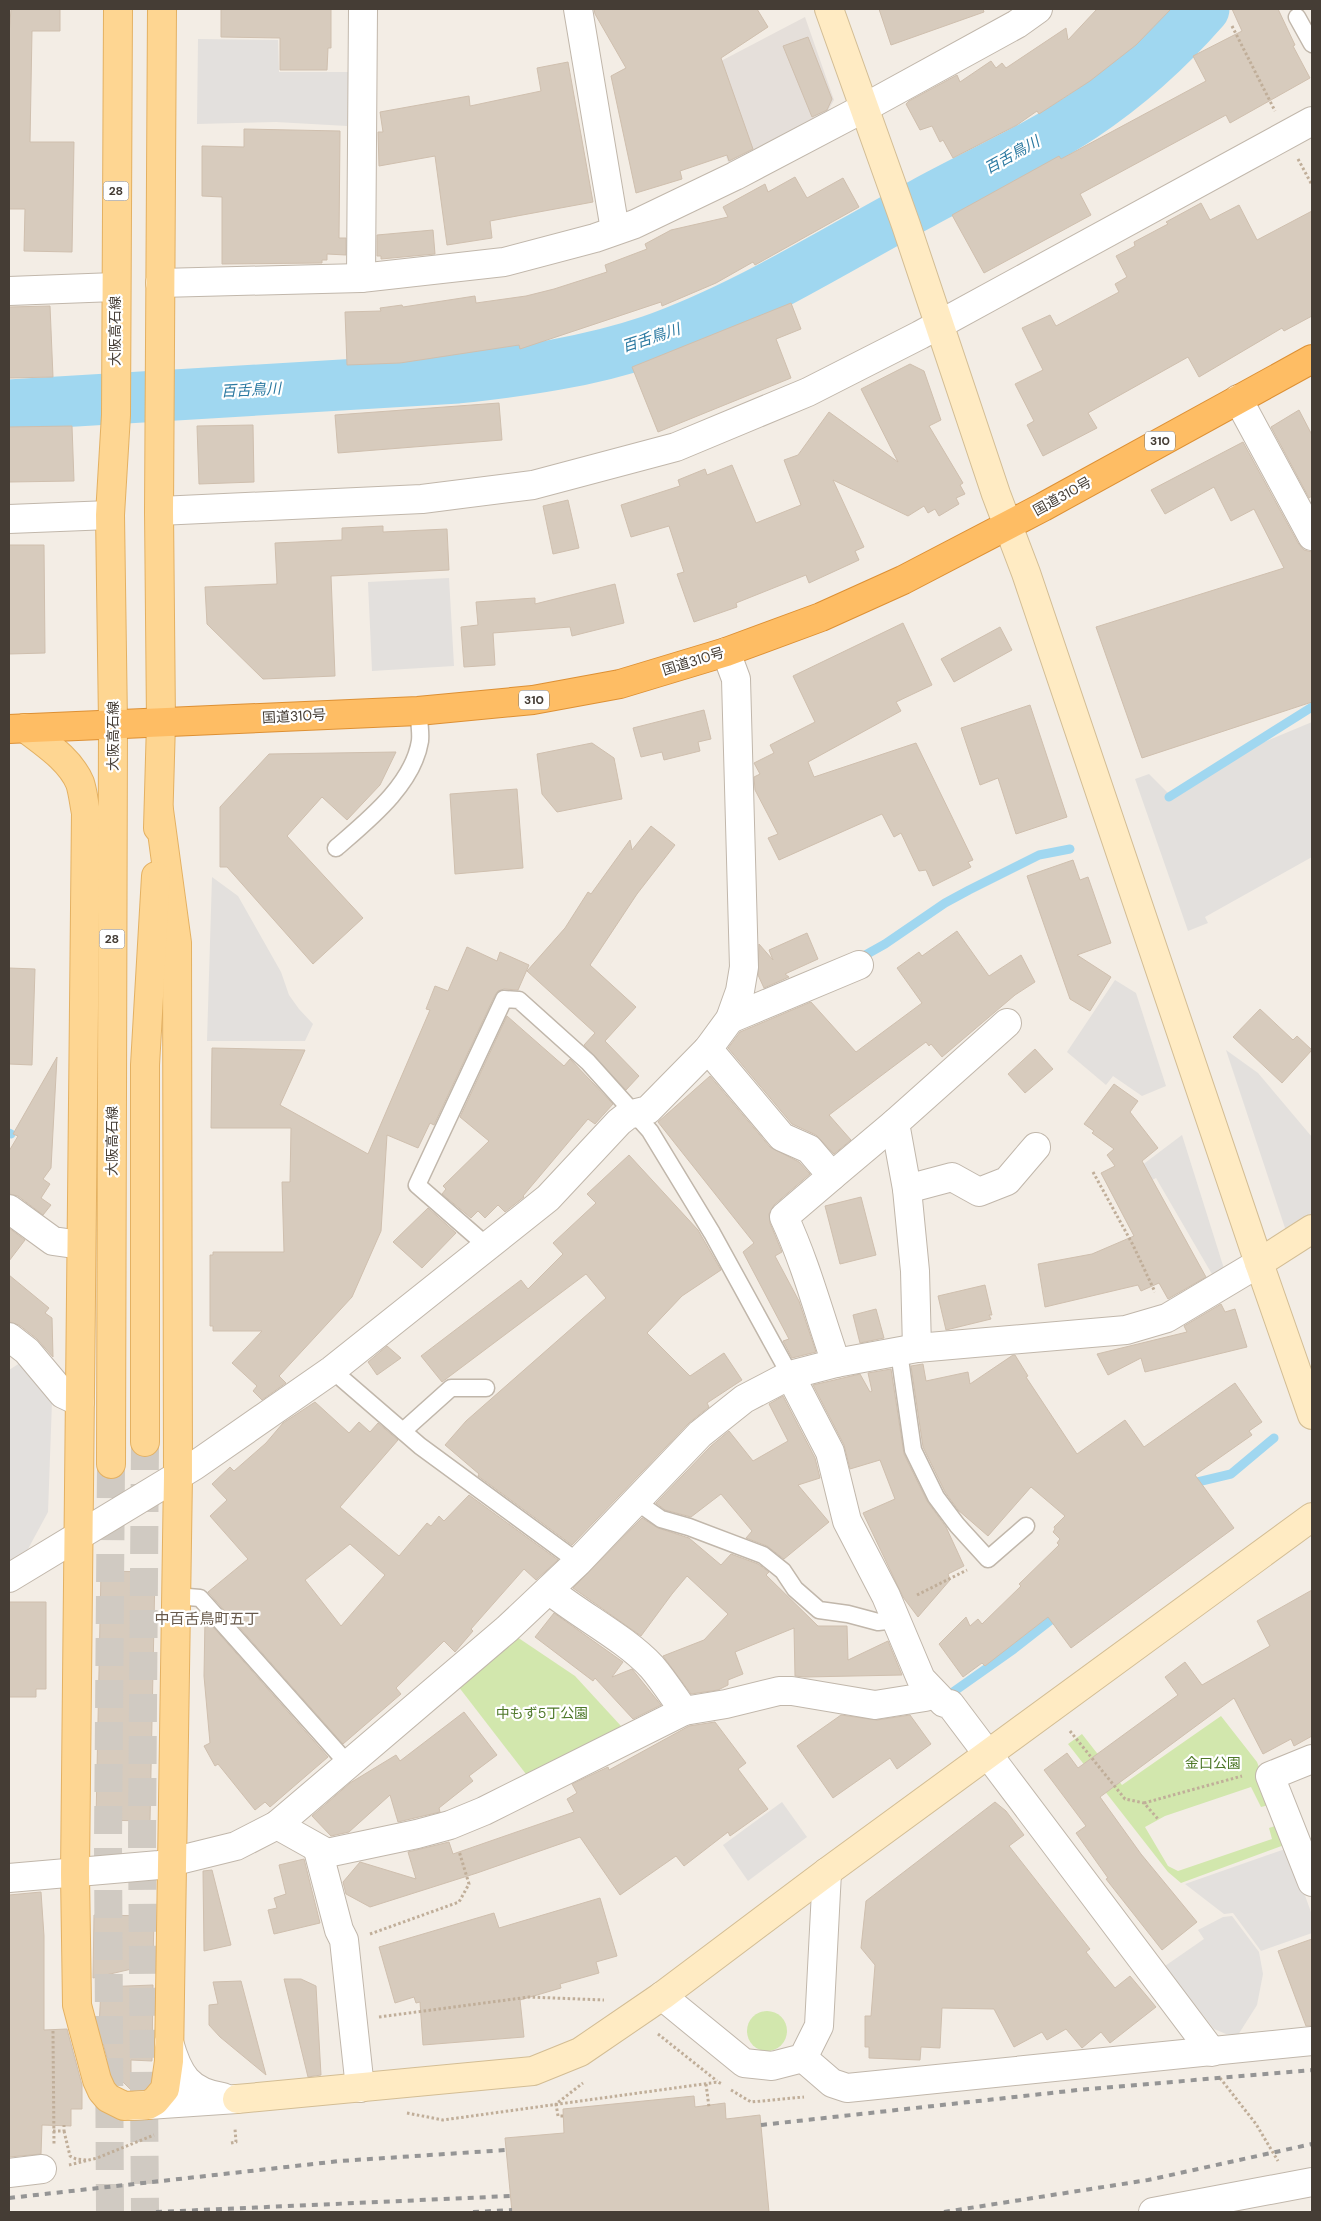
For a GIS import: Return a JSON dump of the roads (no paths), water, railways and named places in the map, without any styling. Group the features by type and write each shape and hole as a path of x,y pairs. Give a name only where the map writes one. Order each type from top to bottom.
{"highway":[{"name":"国道310号","path":"17,728 418,711 543,699 620,684 726,652 821,616 903,580 1010,525 1312,359"}],"main road":[{"name":"大阪高石線","path":"111,1464 114,723 110,515 116,415 115,287 118,9"},
{"path":"145,1442 145,1065 159,810 161,723 159,511 162,9"},
{"path":"17,728 62,758 73,771 80,783 86,813 75,1874 76,1998 84,2035 102,2091 117,2104 133,2106 155,2102 165,2089 168,2076 169,1968 173,1862 178,1476 177,943 159,810"}],"street":[{"path":"361,278 363,9"},
{"path":"578,9 615,230"},
{"path":"829,9 940,324 996,494 1010,525 1258,1263 1312,1415"},
{"path":"160,283 361,278 504,262 594,238 635,224 735,176 864,108 1016,24 1038,9"},
{"path":"159,511 422,499 533,485 676,447 808,392 940,324 1312,121"},
{"path":"9,291 115,287"},
{"path":"1238,399 1312,536"},
{"path":"9,519 110,515"},
{"path":"9,1578 178,1476 332,1370 548,1198 619,1122 628,1116 648,1110 708,1049 730,1019 740,991 744,967 736,679 726,652"},
{"path":"730,1019 859,965"},
{"path":"836,1363 812,1295 800,1249 784,1217 896,1123 1007,1022"},
{"path":"708,1049 782,1137 808,1149 832,1176"},
{"path":"896,1123 907,1188 915,1271 908,1350"},
{"path":"907,1188 952,1178 979,1192 1007,1181 1036,1147"},
{"path":"9,1209 53,1241 82,1245"},
{"path":"9,1878 75,1874 159,1865 236,1846 277,1825 507,1629 578,1562 700,1434 744,1399 790,1374 836,1363 908,1350 1126,1330 1167,1318 1312,1229"},
{"path":"9,1337 27,1351 63,1394 80,1402"},
{"path":"790,1374 830,1452 847,1521 894,1614 921,1679 944,1703 950,1704 1212,2052"},
{"path":"133,2106 233,2112 360,2088 533,2071 580,2052 662,1996 827,1872 1312,1517"},
{"path":"549,1590 570,1607 630,1648 651,1667 684,1711"},
{"path":"277,1825 318,1850 329,1853 378,1844 450,1825 500,1805 553,1775 684,1711 726,1704 779,1691 792,1691 868,1705 934,1694"},
{"path":"1312,1759 1270,1776 1312,1882"},
{"path":"318,1850 339,1930 344,1940 360,2088"},
{"path":"662,1996 744,2063 772,2066 803,2058 819,2026 827,1872"},
{"path":"803,2058 832,2083 847,2088 1312,2041"},
{"path":"169,2042 175,2064 189,2083 233,2112"},
{"path":"9,2173 48,2169"},
{"path":"1153,2212 1281,2201 1312,2182"}],"lane":[{"path":"1297,16 1312,44"},
{"path":"336,848 371,817 394,793 414,761 420,740 418,711"},
{"path":"487,1246 417,1185 504,999 519,1000 588,1062 650,1131 712,1233 790,1374"},
{"path":"908,1350 913,1450 936,1497 957,1525 988,1559 1026,1526"},
{"path":"332,1370 403,1431 578,1562"},
{"path":"403,1431 452,1388 486,1388"},
{"path":"637,1502 661,1519 689,1527 763,1556 783,1572 794,1589 819,1610 848,1614 878,1622 894,1614"},
{"path":"176,1596 200,1598 348,1764"}],"waterway":[{"name":"百舌鳥川","path":"9,405 458,378 555,365 603,355 650,341 686,327 755,295 1064,128 1132,80 1162,53 1204,9"},
{"path":"1169,797 1312,707"},
{"path":"860,958 885,944 945,903 969,890 1039,855 1070,849"},
{"path":"1189,1484 1231,1474 1274,1438"},
{"path":"946,1697 1014,1649 1060,1613"}],"tunnel":[{"path":"145,1442 142,1840 145,2212"},
{"path":"110,2212 108,1844 111,1464"}],"railway":[{"path":"761,2125 1078,2090 1312,2070"},
{"path":"944,2212 1148,2180 1312,2144"},
{"path":"9,2198 340,2161 506,2150"},
{"path":"156,2212 511,2196"},
{"path":"473,2212 512,2210"}],"district":[{"name":"中百舌鳥町五丁","path":"207,1619"}],"park label":[{"name":"中もず5丁公園","path":"542,1713"},
{"name":"金口公園","path":"1213,1763"}]}
